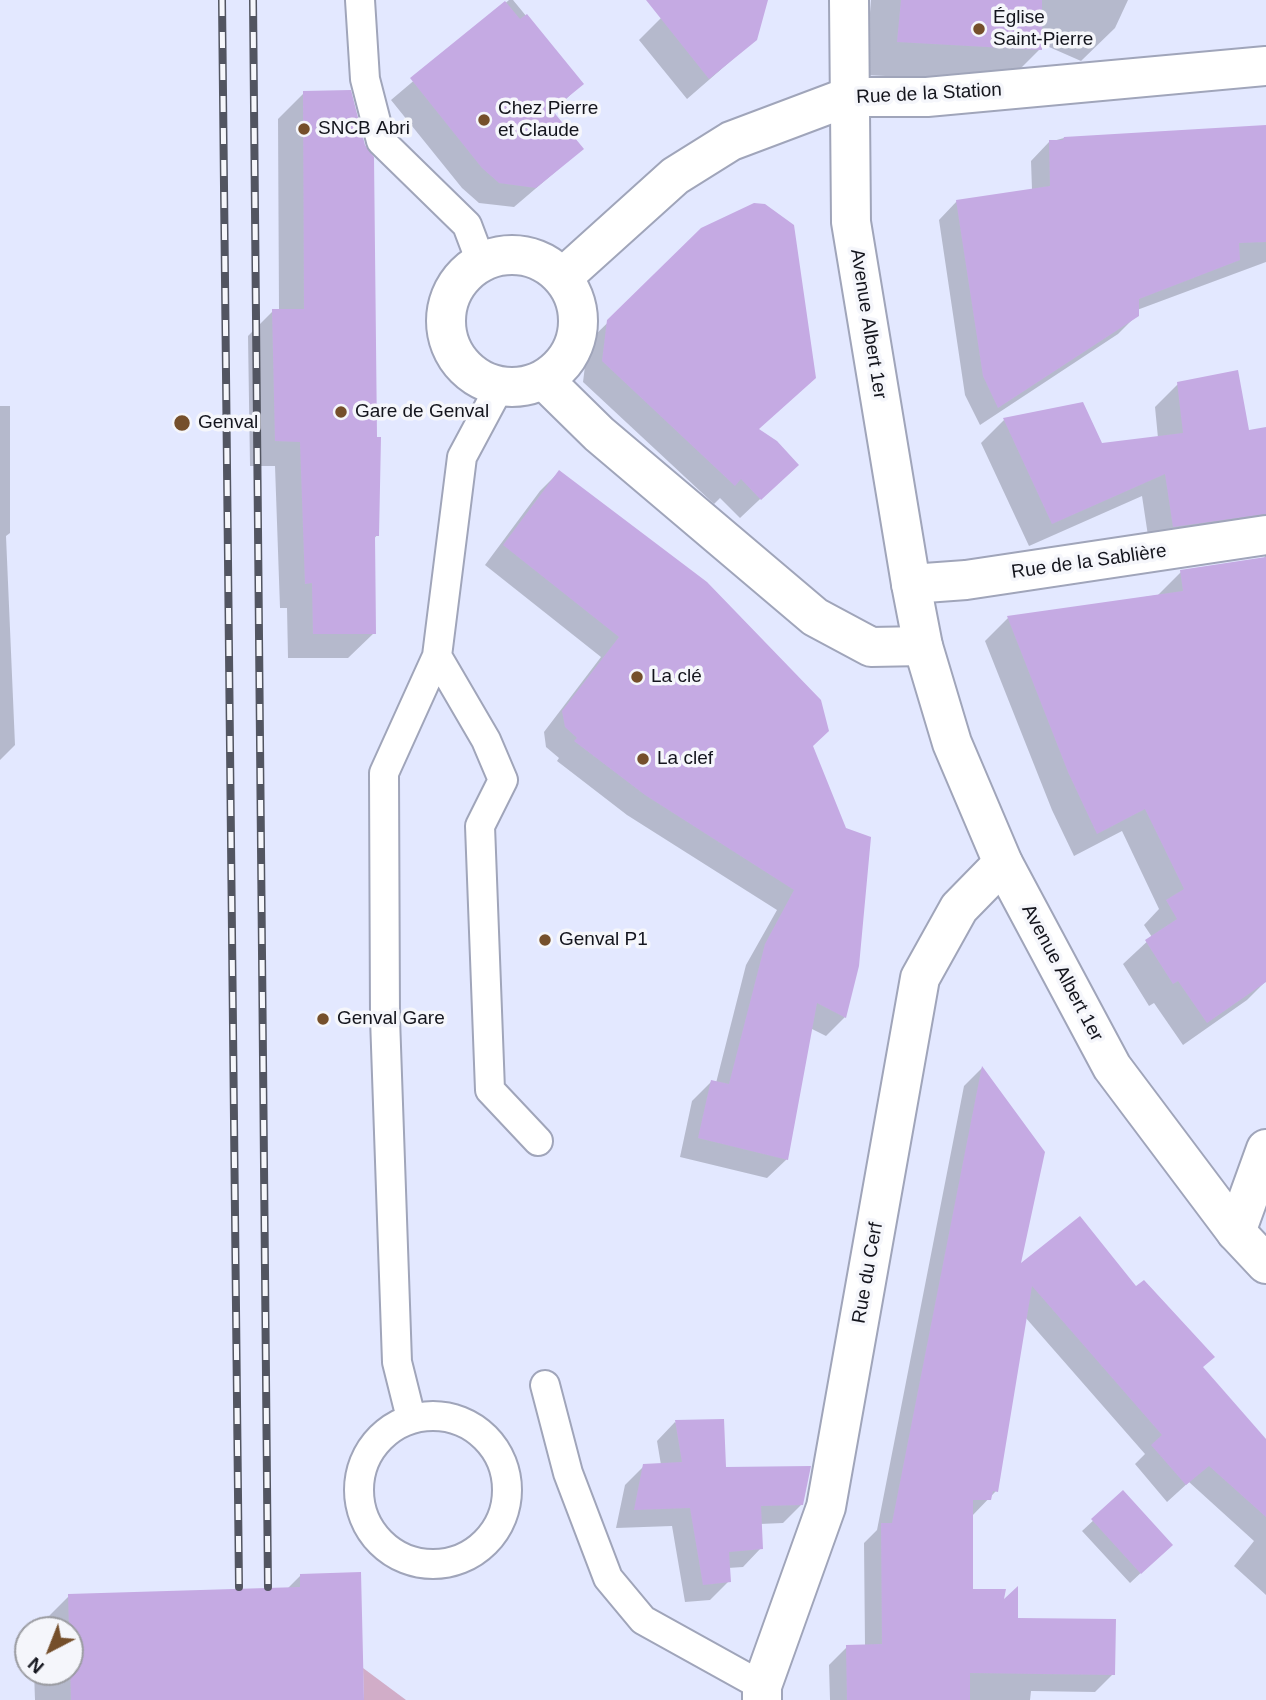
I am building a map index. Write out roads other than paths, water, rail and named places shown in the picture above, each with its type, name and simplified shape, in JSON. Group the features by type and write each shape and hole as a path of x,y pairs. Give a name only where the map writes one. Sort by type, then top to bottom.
{"street":[{"name":"Avenue Albert 1er","path":"849,0 850,222 923,646 952,743 1003,863 1112,1067 1236,1233 1266,1264"},
{"name":"Rue de la Station","path":"563,277 675,176 731,141 848,97 927,97 1266,66"},
{"path":"502,255 524,256 545,264 563,277 575,298 579,318 577,339 563,365 544,380 526,387 500,386 471,373 456,358 447,337 446,315 451,294 463,276 481,262 502,255"},
{"path":"544,380 599,434 815,617 872,647 923,646"},
{"name":"Rue de la Sablière","path":"911,584 966,580 1266,535"},
{"name":"Rue du Cerf","path":"762,1693 826,1507 920,978 959,908 1003,863"},
{"path":"1236,1233 1266,1149"}],"lane":[{"path":"360,0 365,79 381,141 467,225 481,262"},
{"path":"411,1418 397,1362 385,1018 384,773 437,656 462,457 500,386"},
{"path":"437,656 486,740 503,780 480,826 490,1090 538,1141"},
{"path":"545,1385 568,1473 608,1578 643,1620 762,1693"},
{"path":"436,1415 461,1420 483,1434 499,1454 507,1478 507,1504 498,1528 481,1548 459,1560 436,1565 412,1562 391,1552 374,1535 363,1514 359,1490 362,1467 372,1446 389,1429 411,1418 436,1415"}],"railway":[{"path":"222,0 239,1587"},
{"path":"253,0 268,1587"}],"place":[{"name":"Église Saint-Pierre","path":"979,29"},
{"name":"Chez Pierre et Claude","path":"484,120"},
{"name":"SNCB Abri","path":"304,129"},
{"name":"Gare de Genval","path":"341,412"},
{"name":"Genval","path":"182,423"},
{"name":"La clé","path":"637,677"},
{"name":"La clef","path":"643,759"},
{"name":"Genval P1","path":"545,940"},
{"name":"Genval Gare","path":"323,1019"}]}
